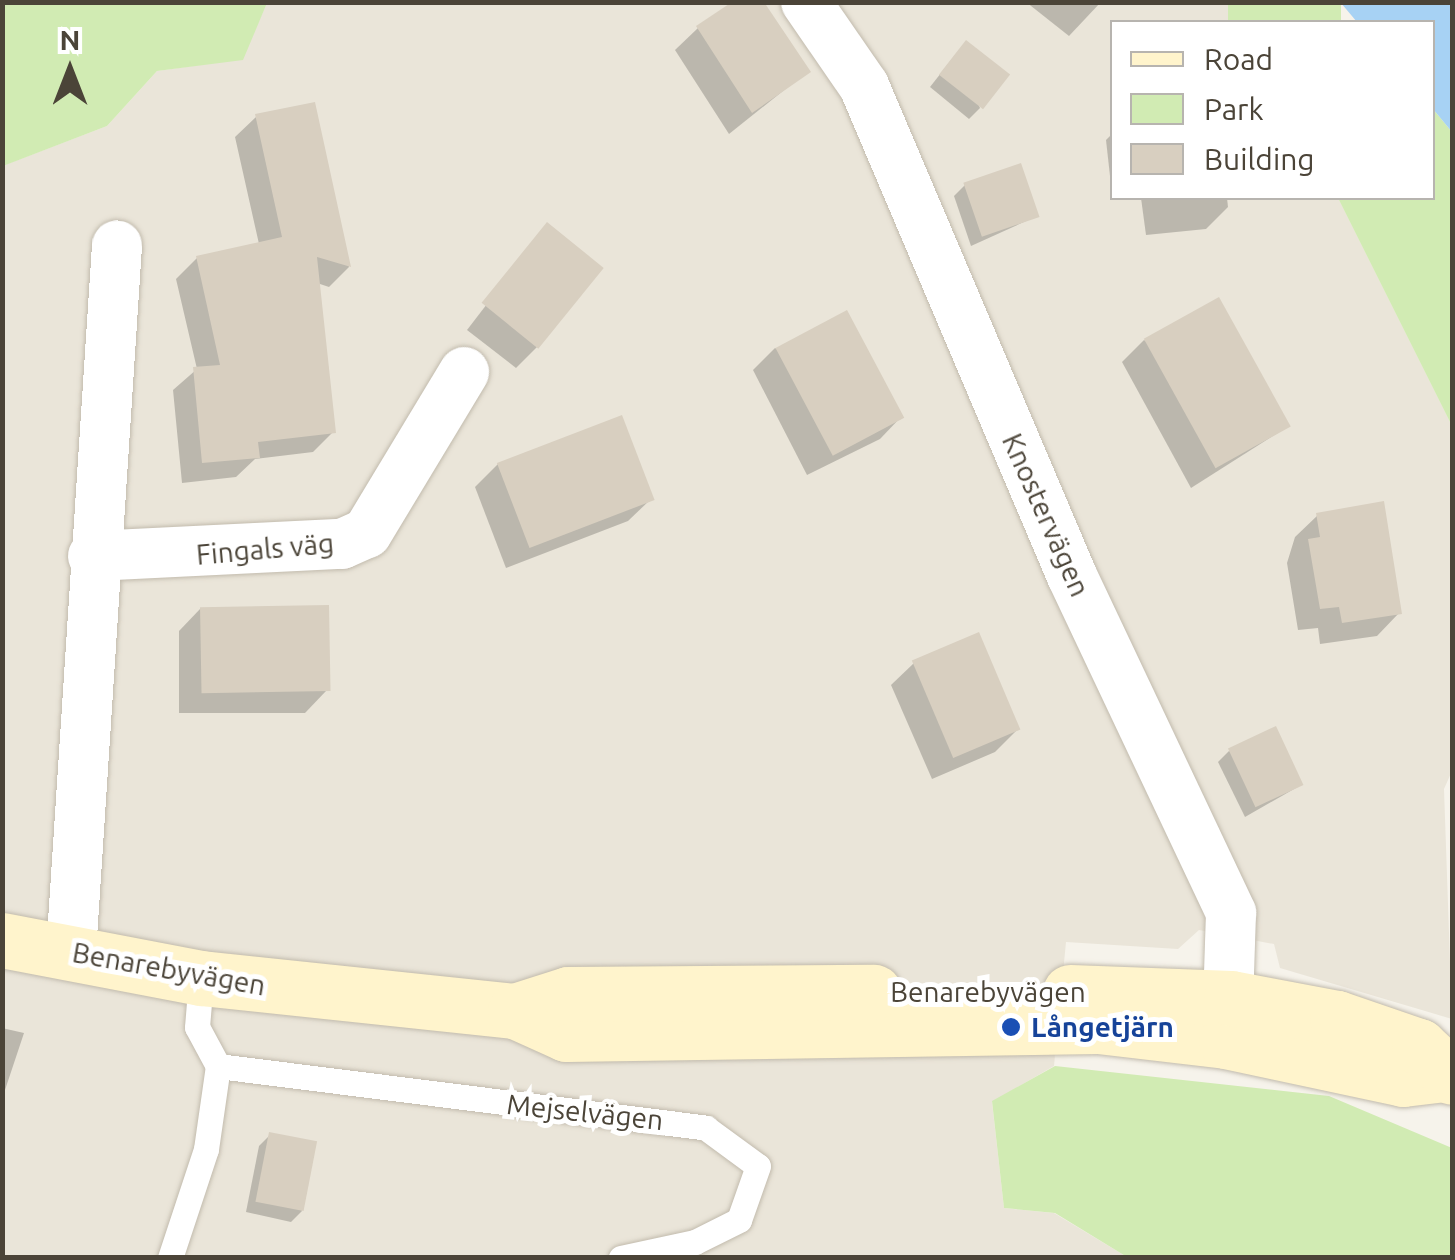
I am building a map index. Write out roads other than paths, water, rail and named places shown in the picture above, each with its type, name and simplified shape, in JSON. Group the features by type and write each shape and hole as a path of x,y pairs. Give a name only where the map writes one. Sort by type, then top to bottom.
{"street":[{"name":"Knostervägen","path":"806,2 864,86 1072,576 1206,853 1230,912 1228,1020"},
{"path":"72,952 93,556 117,245"},
{"name":"Fingals väg","path":"93,556 342,544 367,533 464,372"},
{"name":"Benarebyvägen","path":"2,940 201,978 515,1011 566,1034 1098,1026 1228,1020 1403,1079 1449,1075"}],"lane":[{"path":"170,1258 206,1149 218,1066 197,1027 201,978"},
{"name":"Mejselvägen","path":"218,1066 706,1128 758,1166 739,1220 695,1242 622,1258"}],"water":[{"path":"1341,3 1452,3 1452,132 1435,111 1435,20 1355,20"}],"place":[{"name":"Långetjärn","path":"1011,1027"}]}
